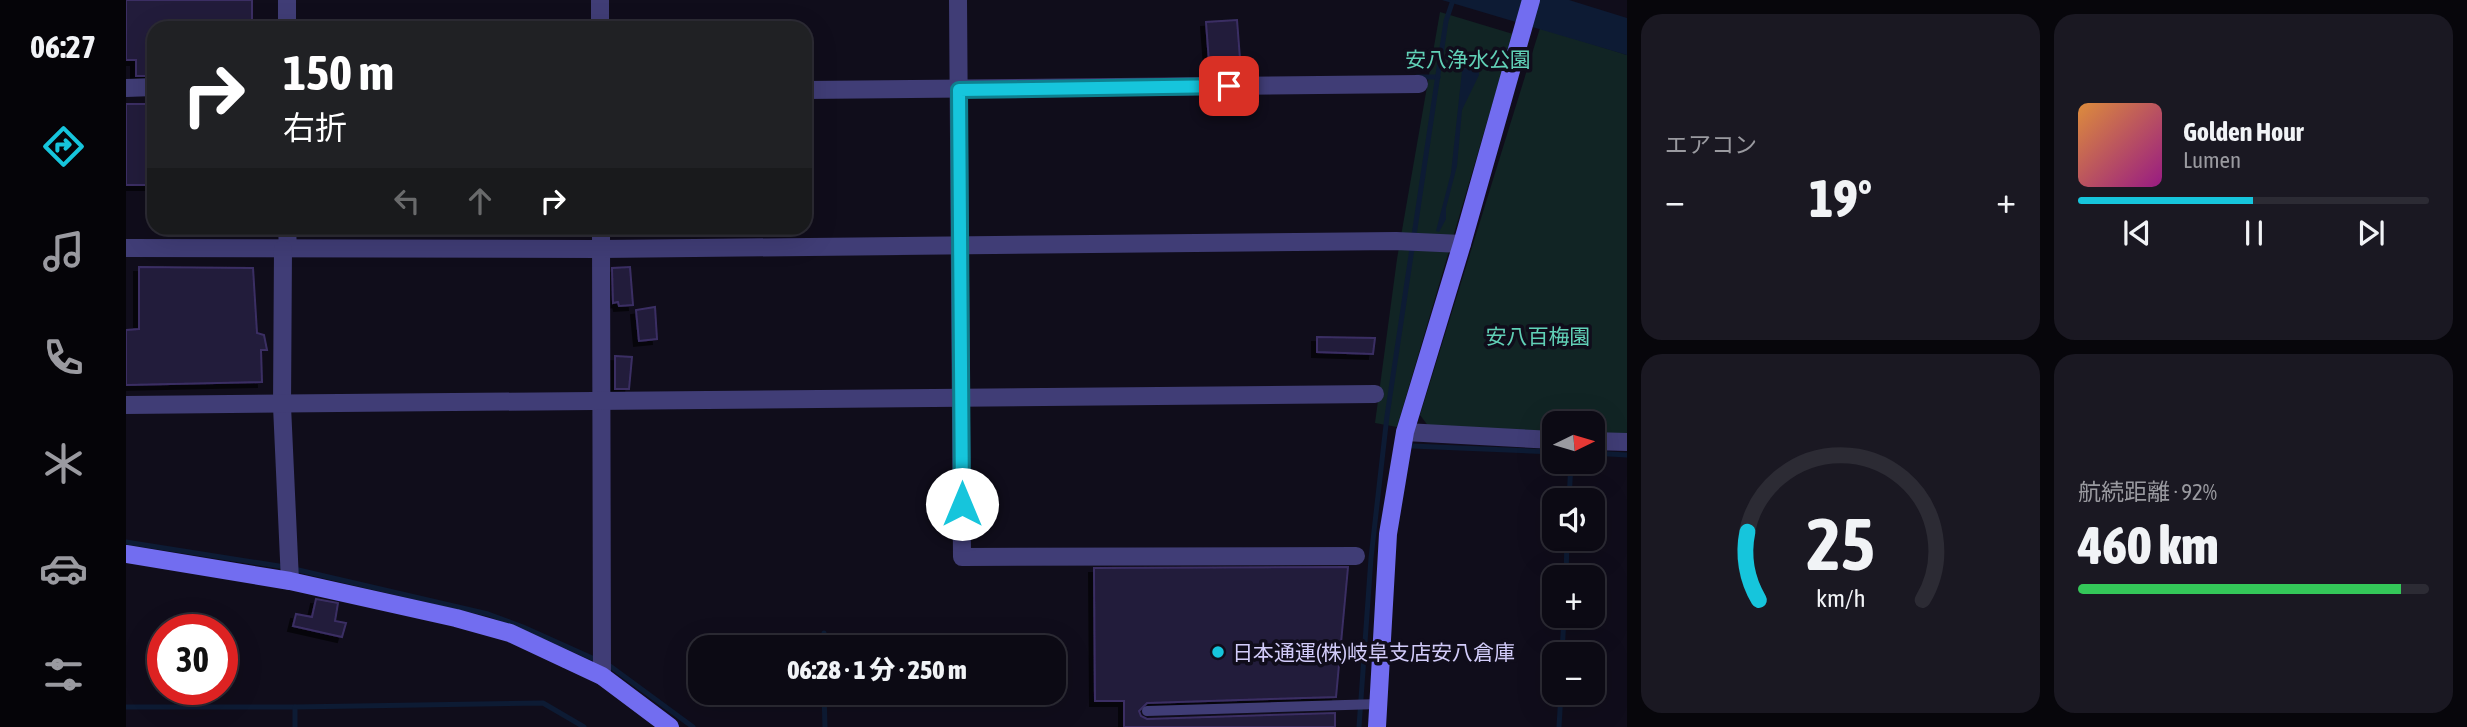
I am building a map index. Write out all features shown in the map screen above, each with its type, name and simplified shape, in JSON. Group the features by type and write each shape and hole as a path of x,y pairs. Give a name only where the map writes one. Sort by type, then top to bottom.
{"street":[{"path":"287,0 287,21"},
{"path":"600,0 600,21"},
{"path":"958,0 962,557 1356,556"},
{"path":"1377,727 1388,534 1405,432 1531,0"},
{"path":"812,90 1419,84"},
{"path":"126,88 147,87"},
{"path":"287,235 282,405 290,581"},
{"path":"601,235 602,676"},
{"path":"126,248 601,249 1401,241 1462,244"},
{"path":"126,405 1375,394"},
{"path":"1405,432 1542,439"},
{"path":"1605,441 1627,442"},
{"path":"126,554 290,581 456,618 510,634 602,676 670,727"}],"lane":[{"path":"1147,711 1379,704"}],"green space":[{"name":"安八浄水公園","path":"1440,12 1513,34 1397,427 1375,423 1397,259"},
{"name":"安八百梅園","path":"1540,28 1627,55 1627,436 1605,435 1605,411 1542,411 1542,432 1429,427 1420,415"}],"water":[{"path":"1442,0 1569,0 1627,18 1627,55"},
{"path":"1470,63 1479,65 1479,75 1462,110 1457,166 1446,208 1446,219 1439,232 1436,231 1451,173 1462,71"}],"building":[{"path":"126,0 252,0 252,21 147,21 147,76 136,76 136,60 126,60"},
{"path":"1237,20 1240,59 1231,61 1232,74 1210,75 1206,22"},
{"path":"126,104 147,104 147,185 126,185"},
{"path":"139,267 253,268 257,333 264,335 267,350 261,350 262,382 126,385 126,330 139,329"},
{"path":"630,267 633,305 619,306 618,302 613,303 612,268"},
{"path":"655,307 657,339 639,341 636,310"},
{"path":"1317,337 1375,338 1373,354 1317,352"},
{"path":"615,356 632,357 629,389 615,389"},
{"name":"日本通運(株)岐阜支店安八倉庫","path":"1348,567 1336,697 1147,703 1139,711 1141,716 1147,719 1335,713 1335,727 1124,727 1124,701 1095,701 1094,568"},
{"path":"316,599 338,603 335,621 346,623 342,637 293,626 296,614 312,617"}],"waterway":[{"path":"1359,727 1371,558 1387,416 1446,21 1453,0"},
{"path":"1417,77 1438,77"},
{"path":"1412,446 1542,451"},
{"path":"1605,454 1627,455"},
{"path":"1570,474 1570,488"},
{"path":"126,542 285,567"},
{"path":"1566,565 1567,551"},
{"path":"294,569 488,614 523,627 610,666 693,727"},
{"path":"1563,628 1563,642"},
{"path":"295,727 295,707 543,703 584,727"},
{"path":"824,705 825,727"},
{"path":"1559,727 1560,705"},
{"path":"126,707 295,707"}],"place":[{"name":"日本通運(株)岐阜支店安八倉庫","path":"1218,652"}],"route":[{"path":"962,504 959,90 1229,86"}]}
